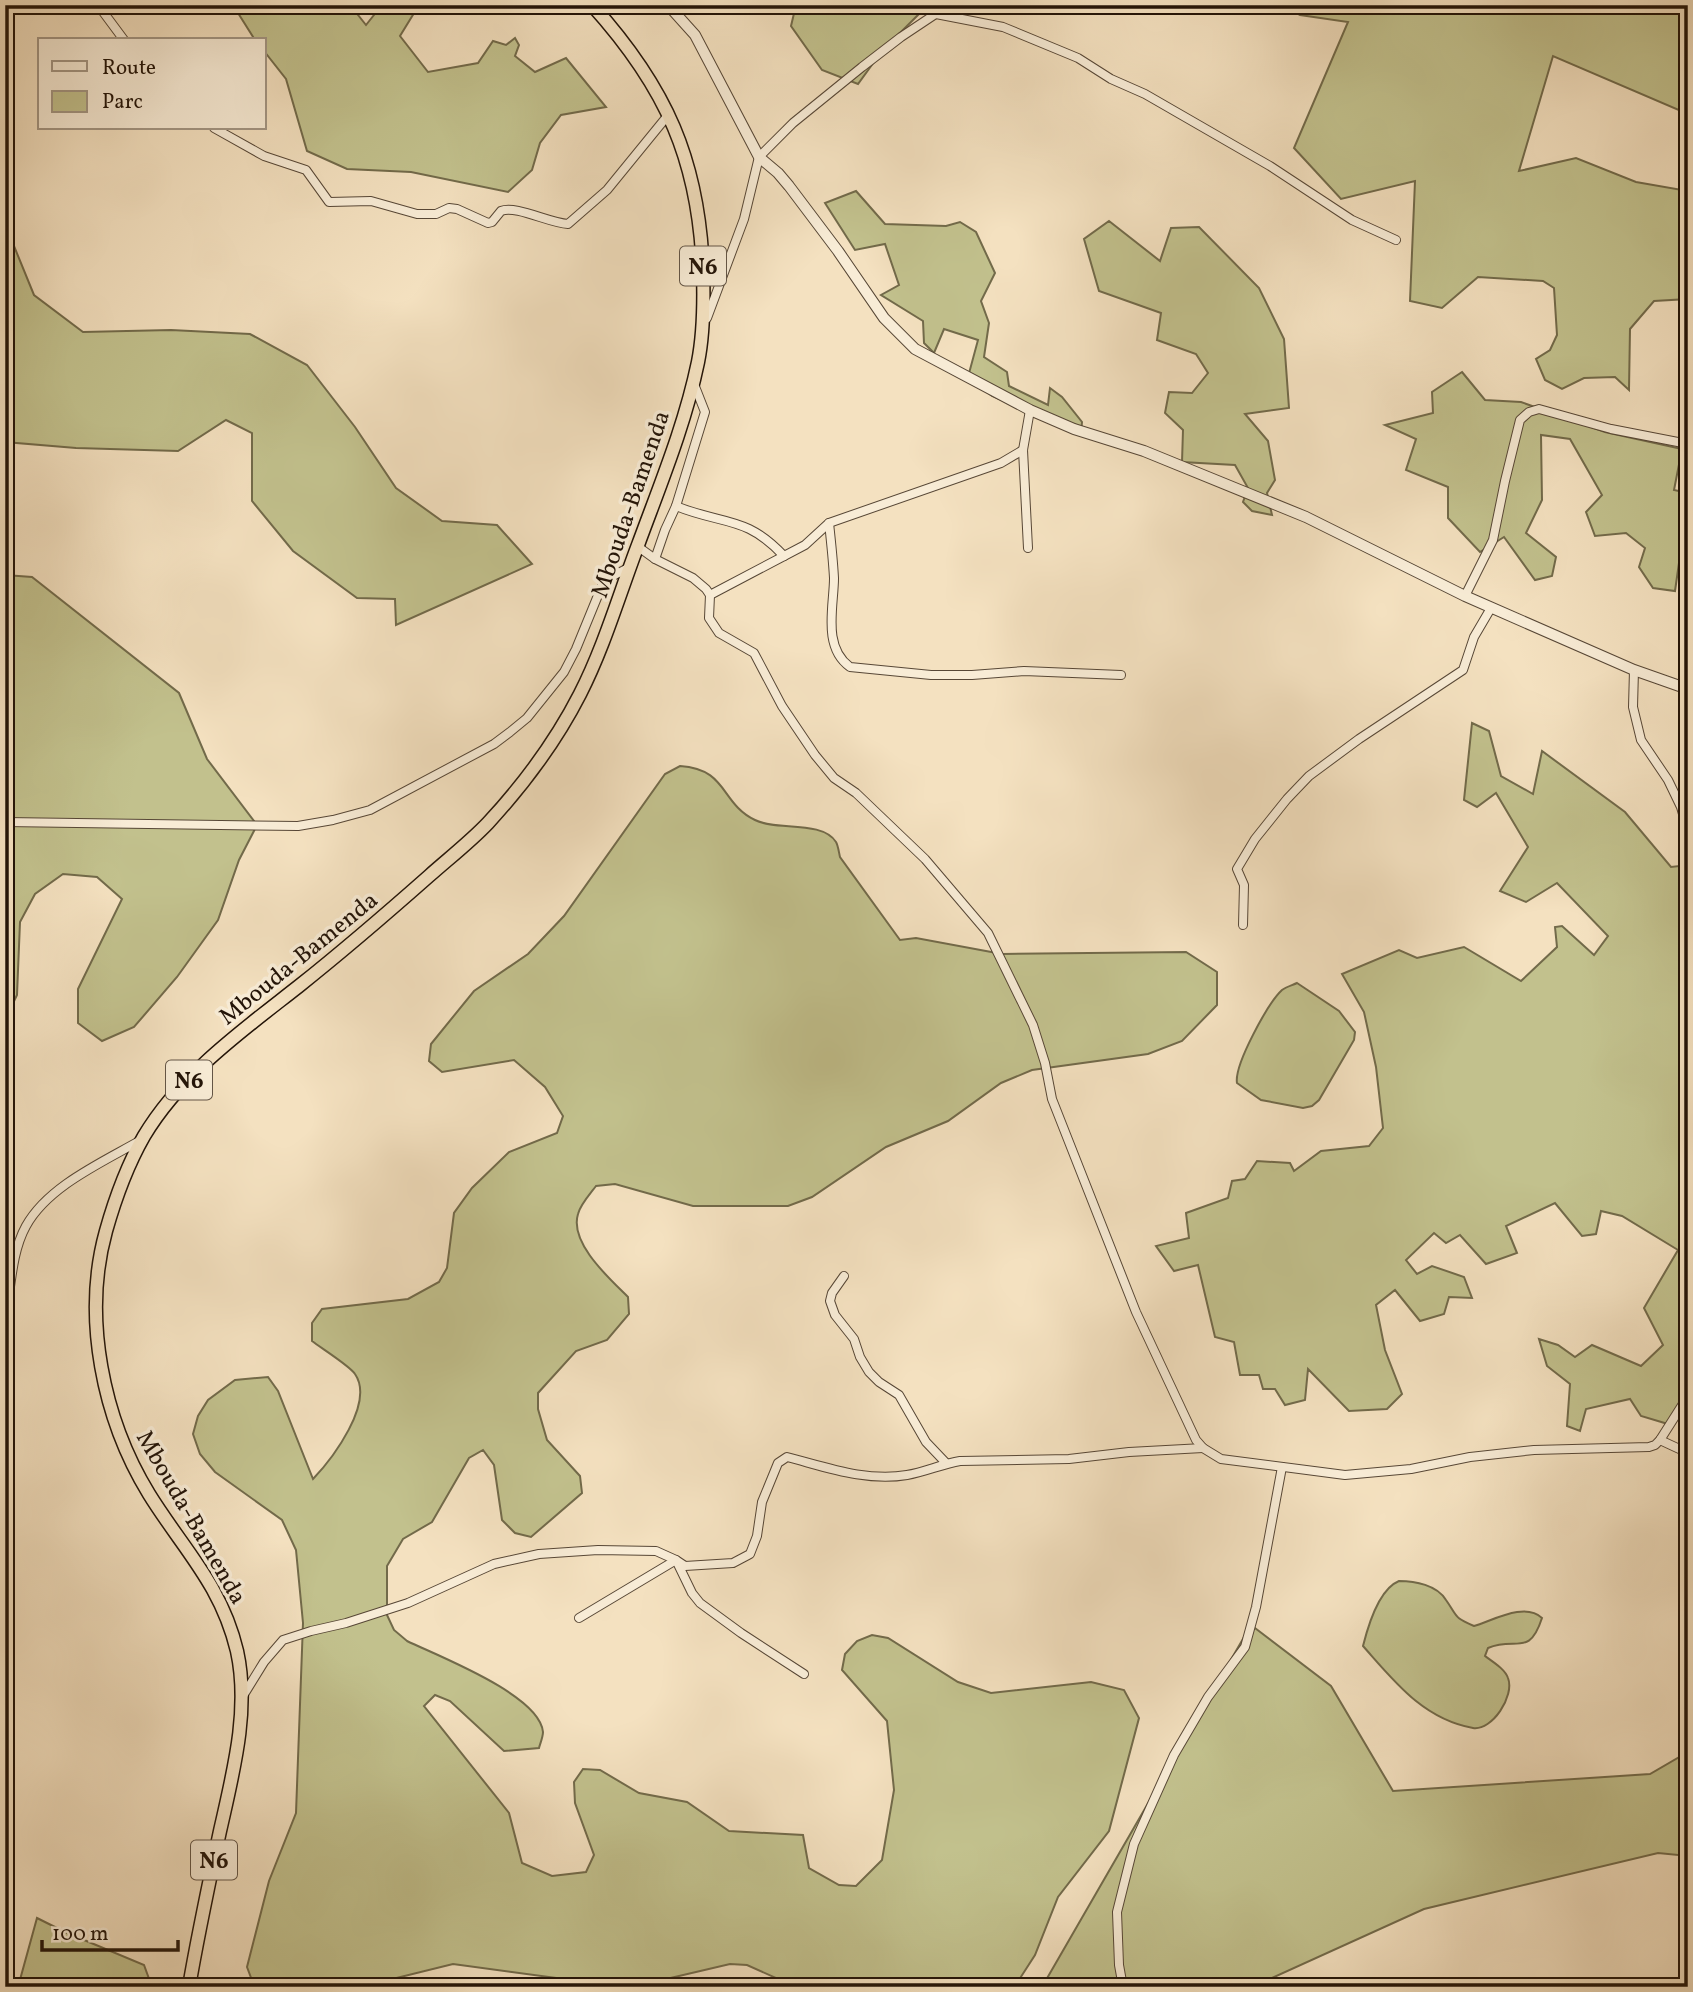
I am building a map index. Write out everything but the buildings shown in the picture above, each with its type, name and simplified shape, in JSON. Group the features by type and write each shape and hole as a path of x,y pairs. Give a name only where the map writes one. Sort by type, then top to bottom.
{"highway":[{"name":"Mbouda-Bamenda","path":"188,1987 233,1772 242,1698 240,1672 227,1618 205,1572 150,1496 131,1462 116,1422 103,1374 97,1319 98,1272 105,1236 118,1196 142,1139 173,1097 229,1042 336,957 486,825 554,739 582,690 674,448 693,382 703,328 702,245 693,180 682,145 652,82 630,50 592,5"}],"street":[{"path":"98,5 122,38"},
{"path":"668,5 695,35 760,157 789,186 838,251 870,300 900,337 929,358 1030,410 1074,429 1153,455 1306,517 1491,608 1634,670 1688,689"},
{"path":"703,328 744,219 760,157 793,123 862,67 949,5"},
{"path":"936,14 1003,27 1078,58 1111,79 1145,94 1270,166 1352,220 1396,240"},
{"path":"218,130 264,156 306,170 329,202 371,201 417,214 436,214 449,208 457,209 488,223 492,222 500,211 510,209 568,224 607,190 669,114"},
{"path":"655,559 676,506 705,412 693,382"},
{"path":"1465,596 1493,540 1520,420 1529,411 1539,409 1611,429 1688,444"},
{"path":"1028,548 1023,450 1030,410"},
{"path":"710,595 805,545 829,523 1001,463 1023,450"},
{"path":"676,506 695,514 729,520 748,527 772,543 785,556"},
{"path":"829,523 834,582 830,613 833,636 844,663 850,667 931,675 1024,671 1121,675"},
{"path":"637,546 655,559 693,578 710,595 709,618 719,633 754,653 782,706 815,755 834,778 856,793 925,859 988,933 1033,1025 1045,1063 1052,1099 1136,1312 1196,1440 1203,1448 1221,1459 1345,1475 1366,1475 1522,1451 1649,1447 1660,1440 1688,1396"},
{"path":"5,822 298,826 370,810 494,744 527,718 564,672 607,579 630,567"},
{"path":"1243,925 1244,885 1237,869 1287,799 1309,776 1359,739 1463,670 1474,637 1491,608"},
{"path":"1634,670 1633,707 1642,740 1668,780 1681,807 1688,831"},
{"path":"5,1320 17,1251 26,1226 40,1207 69,1182 142,1139"},
{"path":"844,1276 832,1293 830,1301 835,1315 854,1339 860,1357 870,1372 879,1382 899,1395 926,1443 946,1463"},
{"path":"1660,1440 1688,1453"},
{"path":"242,1698 264,1662 283,1640 408,1603 494,1564 539,1554 598,1550 656,1550 685,1566 733,1563 750,1554 757,1536 762,1502 782,1458 863,1475 905,1476 946,1463 1069,1459 1203,1448"},
{"path":"1123,1987 1119,1965 1117,1912 1134,1844 1174,1755 1208,1697 1241,1654 1248,1639 1282,1467"},
{"path":"579,1618 676,1560"},
{"path":"676,1560 692,1594 701,1603 804,1674"}],"green space":[{"path":"233,5 350,5 366,25 382,5 419,5 400,36 428,72 478,63 493,41 506,45 515,38 519,45 515,56 535,72 566,58 606,107 561,115 540,143 532,170 508,192 411,172 347,169 307,151 286,79 266,54 266,38 254,38"},
{"path":"796,5 928,5 882,51 858,84 822,70 791,26"},
{"path":"1283,5 1688,5 1688,114 1553,56 1519,171 1576,158 1636,182 1688,191 1688,299 1654,301 1630,329 1629,390 1615,377 1584,378 1562,389 1545,380 1536,359 1550,350 1557,335 1554,288 1543,281 1478,277 1442,308 1410,301 1415,181 1341,199 1294,148 1348,22 1300,15"},
{"path":"856,191 885,224 946,226 960,222 976,232 995,273 981,301 989,323 984,357 1007,372 1009,386 1048,405 1050,388 1062,397 1082,422 1081,434 992,396 968,377 978,340 944,329 934,353 924,343 923,321 881,295 899,285 885,244 855,250 825,203"},
{"path":"1109,221 1160,261 1171,228 1199,227 1259,288 1284,339 1289,408 1245,414 1268,441 1275,480 1267,493 1272,515 1252,511 1243,502 1248,488 1235,465 1182,462 1183,430 1165,413 1169,392 1192,393 1208,373 1196,354 1157,340 1161,313 1099,291 1084,239"},
{"path":"5,224 34,295 83,332 171,330 250,334 307,365 355,427 396,488 442,521 497,525 532,564 396,625 395,599 357,598 293,551 252,501 252,433 226,420 178,451 76,448 5,442"},
{"path":"1462,372 1485,400 1521,402 1605,432 1682,449 1674,490 1688,493 1688,536 1683,535 1675,591 1653,588 1639,567 1645,548 1626,533 1595,536 1586,512 1602,495 1570,439 1541,435 1542,500 1526,533 1556,557 1552,576 1535,580 1504,537 1480,552 1448,518 1448,487 1406,470 1416,439 1385,425 1433,413 1432,392"},
{"path":"5,575 32,577 179,693 207,759 257,825 239,860 218,920 177,977 134,1027 102,1041 78,1023 78,989 122,899 97,877 63,874 35,894 20,922 17,995 5,1020"},
{"path":"1472,723 1489,731 1501,776 1533,794 1542,751 1625,812 1671,867 1688,865 1688,1395 1668,1424 1641,1416 1630,1399 1586,1409 1580,1431 1567,1426 1570,1384 1547,1366 1539,1339 1558,1345 1575,1357 1592,1345 1641,1366 1663,1345 1644,1308 1678,1250 1622,1216 1601,1211 1596,1234 1582,1236 1555,1203 1506,1226 1517,1253 1486,1264 1460,1235 1446,1243 1434,1233 1406,1260 1417,1274 1432,1266 1464,1277 1472,1298 1449,1297 1444,1314 1420,1321 1395,1290 1376,1305 1385,1350 1402,1394 1387,1409 1349,1411 1308,1369 1305,1400 1285,1405 1275,1389 1263,1389 1259,1375 1240,1375 1234,1342 1215,1337 1198,1265 1174,1271 1156,1246 1189,1238 1186,1213 1228,1198 1232,1181 1245,1179 1257,1161 1290,1163 1294,1171 1321,1151 1369,1146 1383,1128 1376,1067 1364,1012 1342,974 1399,950 1417,958 1464,947 1521,981 1557,947 1555,927 1562,926 1594,955 1608,936 1557,883 1526,902 1500,891 1528,847 1496,793 1477,807 1464,800"},
{"path":"680,766 707,773 716,780 735,805 755,820 810,828 829,835 837,843 840,857 900,940 916,938 1002,954 1186,952 1217,972 1217,1005 1182,1041 1148,1054 1032,1070 1001,1083 948,1121 886,1147 812,1197 788,1206 693,1206 615,1184 596,1186 578,1214 579,1237 593,1260 628,1297 629,1314 607,1340 576,1351 538,1393 538,1409 547,1440 580,1476 582,1493 531,1537 515,1533 502,1520 494,1465 483,1450 469,1458 432,1522 403,1539 387,1566 387,1615 394,1630 407,1641 486,1678 525,1704 538,1718 543,1732 539,1748 504,1751 450,1701 435,1695 424,1706 509,1813 522,1863 552,1876 586,1872 594,1855 575,1803 574,1782 583,1769 600,1770 639,1793 687,1802 729,1831 803,1835 809,1868 839,1885 856,1886 882,1860 894,1790 887,1721 842,1670 845,1654 857,1641 872,1635 888,1638 958,1682 991,1693 1091,1682 1124,1690 1139,1718 1109,1831 1058,1897 1035,1955 1017,1983 1002,1987 946,1984 937,1987 796,1987 747,1965 730,1964 662,1980 601,1984 453,1964 360,1987 269,1987 253,1983 247,1967 269,1881 296,1813 303,1623 296,1550 282,1520 215,1472 200,1454 193,1434 198,1416 208,1400 235,1380 268,1377 278,1391 313,1479 340,1445 356,1415 360,1386 352,1371 312,1341 312,1323 322,1309 408,1299 439,1282 447,1268 454,1213 472,1188 509,1152 557,1133 563,1116 545,1087 514,1060 442,1072 429,1061 431,1044 474,991 528,954 564,916 665,774"},
{"path":"1297,983 1339,1011 1355,1032 1354,1040 1319,1100 1312,1106 1303,1108 1261,1100 1237,1083 1237,1074 1246,1049 1261,1020 1282,990"},
{"path":"1399,1581 1431,1587 1442,1595 1462,1621 1474,1626 1518,1612 1535,1614 1542,1618 1532,1638 1527,1642 1488,1648 1485,1656 1504,1672 1509,1685 1505,1703 1487,1724 1473,1728 1455,1723 1424,1707 1398,1685 1363,1646 1380,1600 1392,1585"},
{"path":"1251,1625 1331,1686 1393,1791 1650,1774 1688,1752 1688,1856 1658,1853 1424,1909 1252,1987 1042,1987"},
{"path":"37,1918 144,1965 152,1987 18,1987"}]}
